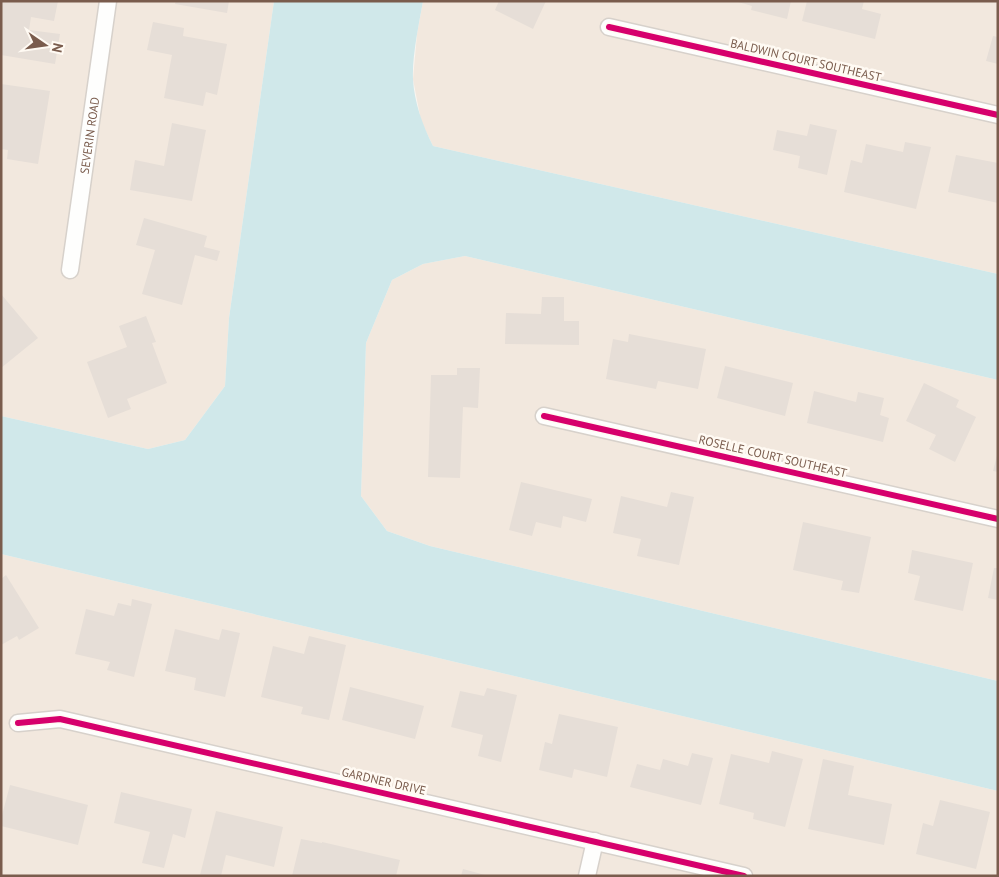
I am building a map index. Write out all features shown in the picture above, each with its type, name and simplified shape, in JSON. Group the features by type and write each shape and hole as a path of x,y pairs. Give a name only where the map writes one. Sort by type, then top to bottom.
{"street":[{"name":"SEVERIN ROAD","path":"70,270 108,1"},
{"name":"BALDWIN COURT SOUTHEAST","path":"609,27 998,115"},
{"name":"ROSELLE COURT SOUTHEAST","path":"544,416 998,519"},
{"name":"GARDNER DRIVE","path":"18,723 60,719 744,876"},
{"path":"587,876 595,841"}],"shaded area":[{"path":"1,1 274,1 229,318 225,386 185,440 148,449 1,416"},
{"path":"423,1 998,1 998,274 433,146 421,121 413,79 417,34"},
{"path":"465,256 998,380 998,681 430,546 387,531 361,496 366,343 392,280 423,264"},
{"path":"1,554 998,791 998,876 1,876"}],"water":[{"path":"274,1 423,1 415,50 413,79 420,114 433,146 998,274 998,380 465,256 423,264 392,280 366,343 361,496 387,531 430,546 998,681 998,791 1,554 1,416 148,449 185,440 225,386 229,318"}],"building":[{"path":"1,1 58,1 54,21 31,17 29,30 60,34 55,64 1,55"},
{"path":"176,1 229,1 227,13 175,4"},
{"path":"499,1 546,1 533,29 495,10"},
{"path":"735,1 791,1 787,19 751,10 752,6"},
{"path":"807,1 864,1 862,9 881,14 875,39 802,21"},
{"path":"153,22 184,28 183,36 227,44 217,95 206,92 203,106 164,98 172,55 147,50"},
{"path":"993,36 998,37 998,64 986,61"},
{"path":"1,84 50,91 38,164 7,159 8,150 1,149"},
{"path":"172,123 206,130 192,201 130,190 135,160 164,166"},
{"path":"810,124 837,130 827,175 798,168 800,156 773,150 777,130 807,136"},
{"path":"905,142 931,147 916,209 844,192 851,160 862,163 866,144 903,152"},
{"path":"956,155 998,163 998,203 948,192"},
{"path":"144,218 207,236 204,247 220,251 217,261 195,255 182,305 142,294 155,250 136,245"},
{"path":"1,294 38,338 1,368"},
{"path":"542,297 564,297 564,321 579,321 579,345 505,344 506,313 541,314"},
{"path":"146,316 156,342 152,343 167,383 127,399 131,409 108,418 87,362 127,347 119,326"},
{"path":"629,334 706,349 698,389 658,381 656,389 606,379 613,339 628,342"},
{"path":"725,366 793,383 785,416 717,398"},
{"path":"457,368 480,368 478,408 463,407 460,478 428,477 431,375 457,375"},
{"path":"924,383 959,400 956,407 976,417 955,462 929,449 936,435 906,421"},
{"path":"814,391 856,402 858,392 884,398 880,415 889,418 883,442 807,423"},
{"path":"998,455 998,472 993,471"},
{"path":"521,482 592,499 586,522 563,516 561,528 536,522 532,536 509,530"},
{"path":"671,492 694,497 679,565 637,556 641,539 613,533 621,496 667,507"},
{"path":"803,522 871,537 859,593 841,590 843,581 793,570"},
{"path":"912,550 973,563 963,611 914,600 920,576 908,573"},
{"path":"994,568 998,568 998,600 988,598"},
{"path":"6,575 39,628 19,640 17,636 1,645 1,579"},
{"path":"132,599 152,604 134,677 107,670 110,662 75,654 86,609 114,616 118,603 131,606"},
{"path":"175,629 219,640 222,629 240,633 225,697 194,690 196,678 165,671"},
{"path":"309,636 346,645 329,720 301,714 303,707 261,697 273,646 304,654"},
{"path":"350,687 424,706 415,739 342,720"},
{"path":"487,688 517,695 501,762 478,756 483,735 451,727 460,691 484,696"},
{"path":"559,714 618,727 607,777 574,769 572,778 539,770 545,742 552,744"},
{"path":"772,751 803,759 785,827 753,819 754,813 719,804 731,754 769,763"},
{"path":"692,753 713,758 701,805 630,787 637,764 660,770 663,759 688,766"},
{"path":"823,759 854,766 848,795 892,804 884,845 808,829"},
{"path":"10,785 88,805 78,845 1,826 1,819"},
{"path":"121,792 192,809 185,838 173,834 164,868 142,863 150,832 114,823"},
{"path":"940,800 990,812 976,869 916,854 923,823 933,826"},
{"path":"216,811 283,827 274,867 226,855 221,876 200,875"},
{"path":"301,839 400,860 396,876 292,876"},
{"path":"463,869 485,875 485,876 461,876"}],"cycle path":[{"path":"609,27 998,115"},
{"path":"544,416 998,519"},
{"path":"18,723 60,719 744,876"}]}
